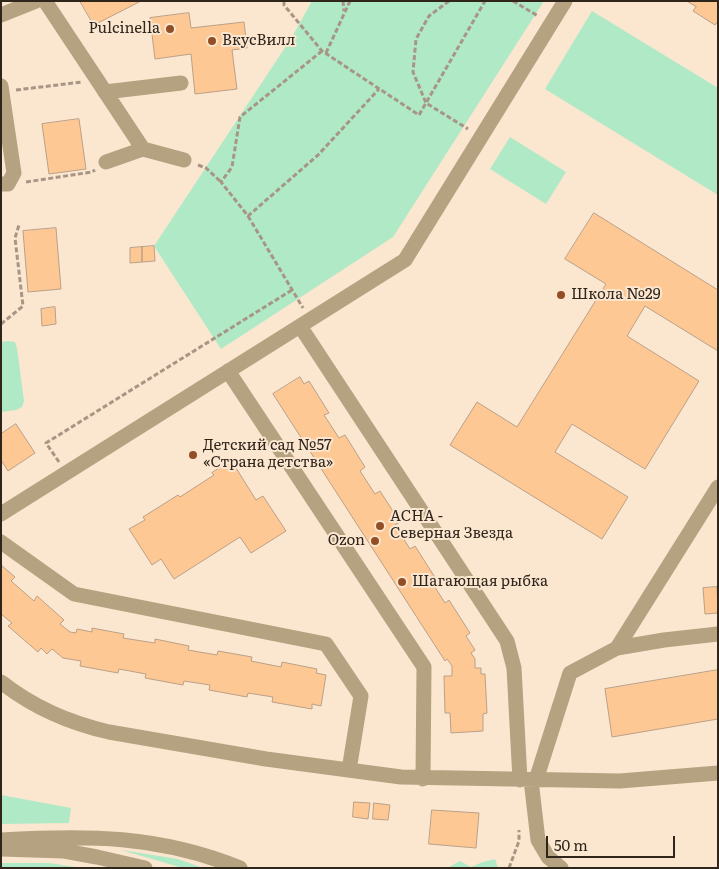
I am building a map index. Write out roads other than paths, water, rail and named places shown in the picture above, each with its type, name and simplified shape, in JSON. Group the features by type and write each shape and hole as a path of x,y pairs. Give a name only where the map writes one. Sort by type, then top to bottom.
{"street":[{"path":"1,15 21,5 36,1"},
{"path":"45,1 143,149"},
{"path":"1,514 405,260 565,1"},
{"path":"101,86 181,83"},
{"path":"1,184 8,184 14,173 2,89"},
{"path":"106,162 143,149 184,160"},
{"path":"305,323 507,641 514,668 538,840 548,857 561,868"},
{"path":"228,371 424,667 423,779"},
{"path":"617,648 718,487"},
{"path":"1,542 74,594 326,644 361,696 350,770"},
{"path":"529,780 570,673 617,648 718,634"},
{"path":"1,682 38,707 60,718 84,726 266,759 350,770 423,779 620,781 718,773"},
{"path":"1,840 103,838 142,841 178,847 214,857 240,868"},
{"path":"1,849 64,852 97,857 144,868"}],"place":[{"name":"Pulcinella","path":"170,29"},
{"name":"ВкусВилл","path":"212,41"},
{"name":"Школа №29","path":"561,295"},
{"name":"Детский сад №57 «Страна детства»","path":"193,455"},
{"name":"АСНА - Северная Звезда","path":"380,526"},
{"name":"Ozon","path":"375,541"},
{"name":"Шагающая рыбка","path":"402,582"}]}
